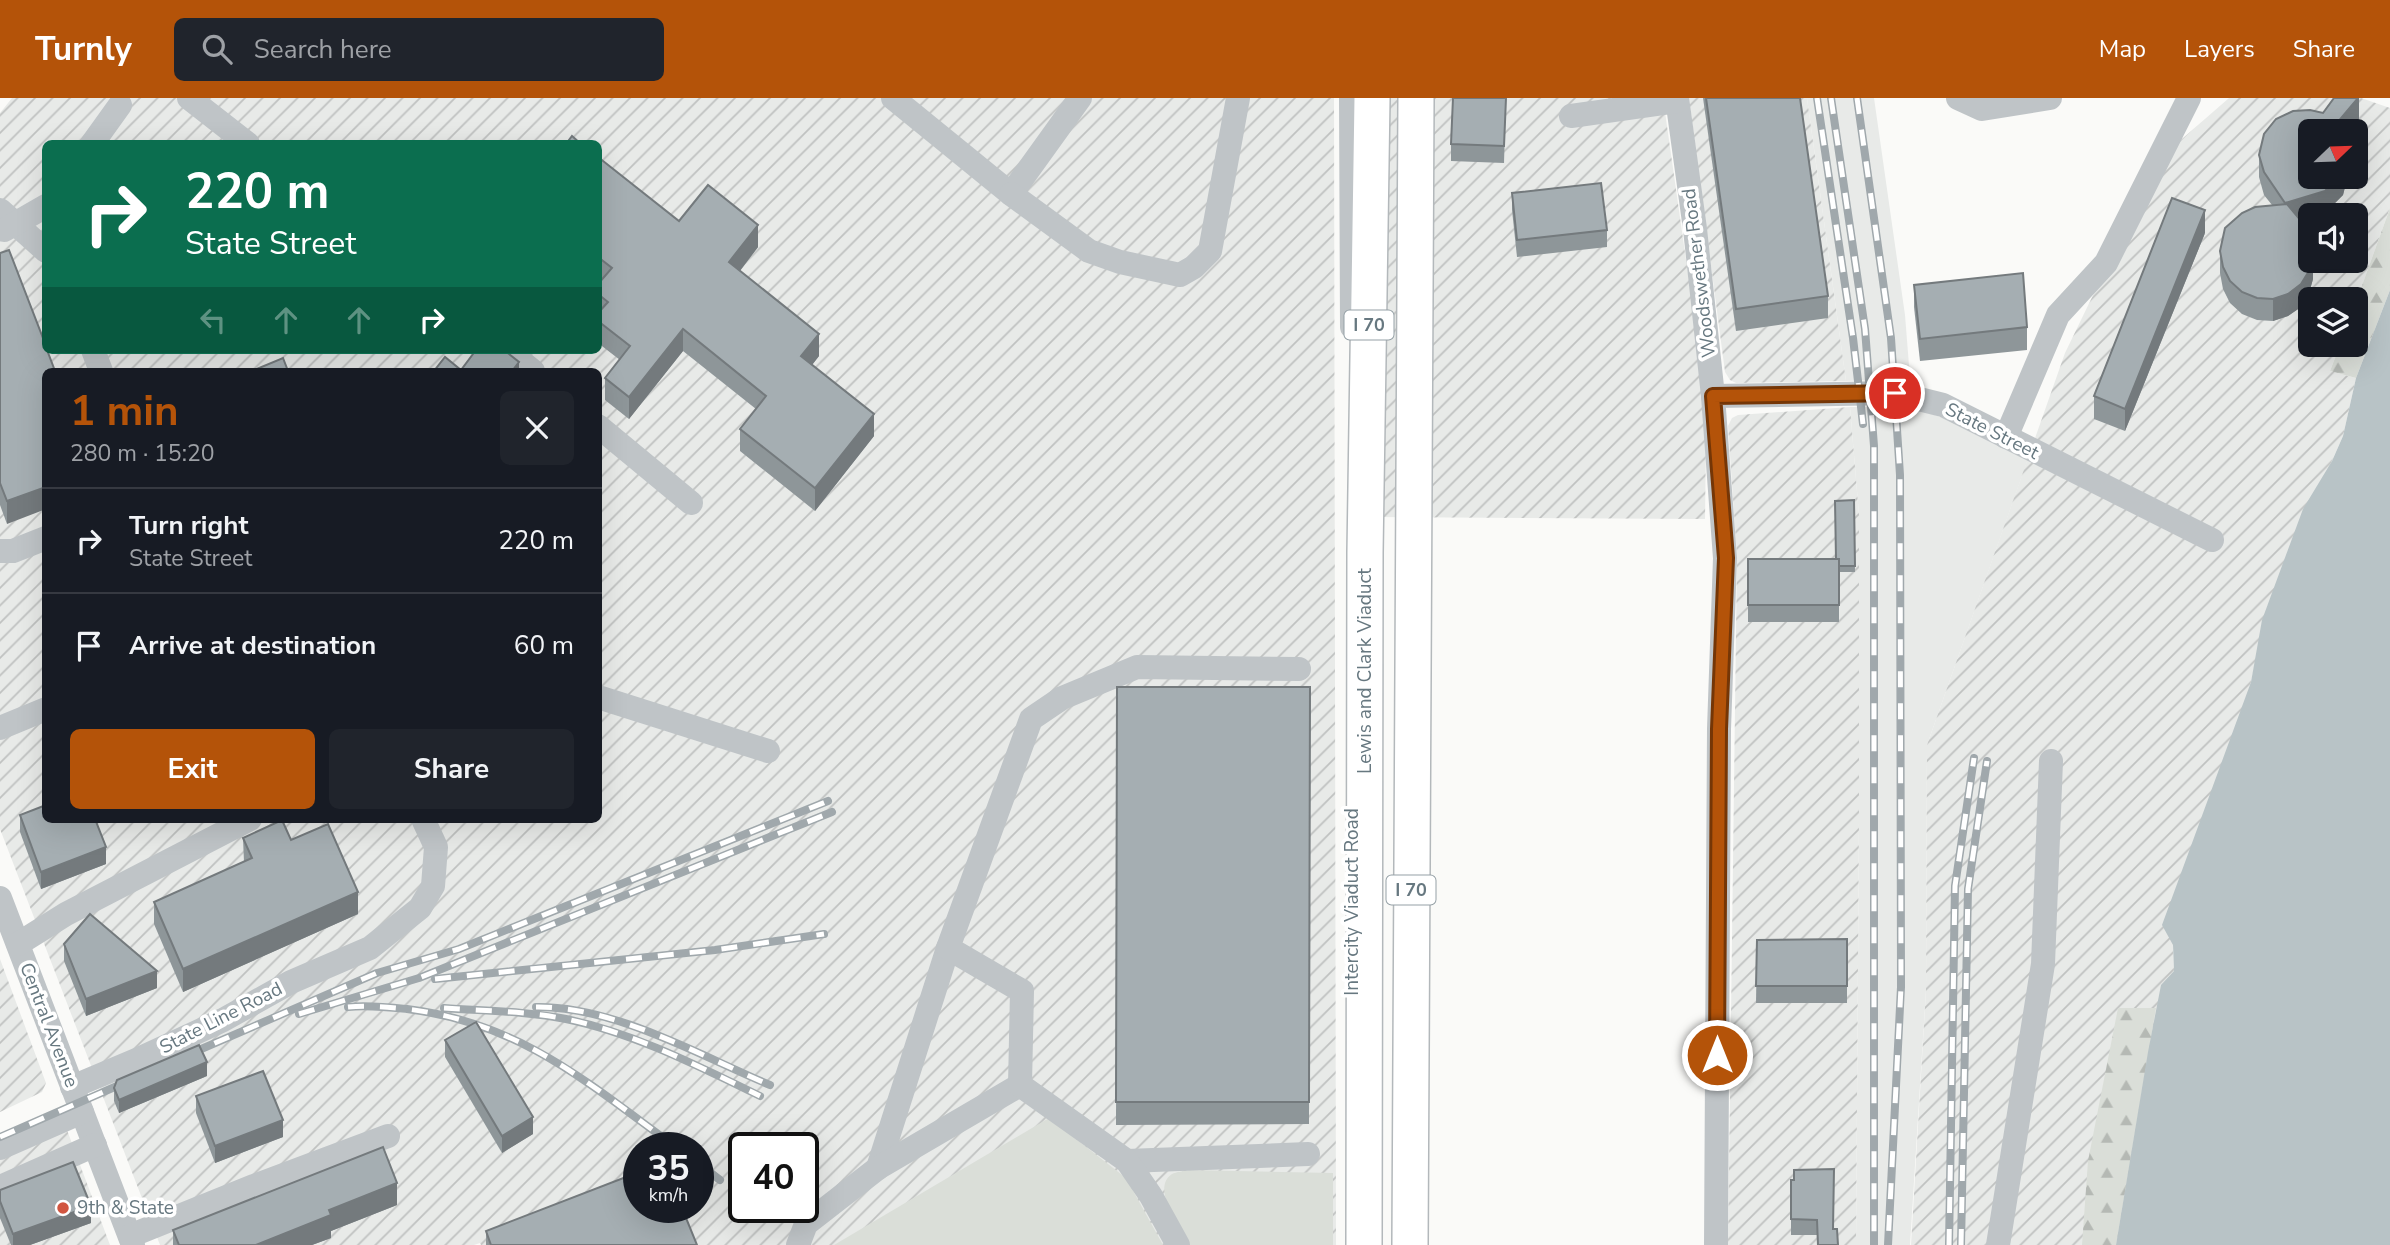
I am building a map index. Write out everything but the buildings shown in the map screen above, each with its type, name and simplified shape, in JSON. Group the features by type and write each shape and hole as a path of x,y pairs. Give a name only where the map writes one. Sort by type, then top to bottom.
{"highway":[{"name":"Lewis and Clark Viaduct","path":"1364,1245 1365,553 1372,98"},
{"name":"I 70","path":"1410,1245 1416,98"}],"street":[{"path":"189,98 243,140"},
{"path":"893,98 1011,194 1089,251 1121,262 1180,275 1194,267 1210,251 1238,98"},
{"path":"1011,194 1080,98"},
{"name":"Intercity Viaduct Road","path":"1351,98 1353,1245"},
{"path":"1958,98 1982,109 2050,98"},
{"path":"2006,437 2058,315 2106,263 2189,98"},
{"path":"1571,116 1677,99"},
{"name":"Woodswether Road","path":"1677,99 1695,229 1713,396 1726,558 1719,729 1716,1245"},
{"path":"95,140 120,106"},
{"path":"5,222 42,208"},
{"path":"5,222 42,248"},
{"path":"512,354 529,368"},
{"name":"State Street","path":"1713,396 1895,393 1943,405 2212,540"},
{"path":"602,429 691,503"},
{"path":"0,551 13,551 42,540"},
{"path":"878,1168 948,948 1031,719 1062,698 1137,667 1299,669"},
{"path":"602,698 768,751"},
{"path":"0,728 42,711"},
{"path":"1998,1245 2043,964 2051,761"},
{"path":"18,944 66,914 242,823"},
{"name":"State Line Road","path":"72,1087 223,1020 291,982 370,948 420,908 433,886 436,847 426,823"},
{"name":"Central Avenue","path":"0,898 131,1240"},
{"path":"948,948 1023,991 1020,1085"},
{"path":"1020,1085 1127,1161 1151,1196 1178,1245"},
{"path":"798,1245 806,1224 878,1168 1020,1085"},
{"path":"0,1147 82,1112"},
{"path":"131,1240 266,1181 388,1136"},
{"path":"0,1187 95,1145"},
{"path":"1127,1161 1307,1154"}],"shaded area":[{"path":"12,98 1334,98 1336,1245 160,1245 0,829 0,113"},
{"path":"1380,98 1663,98 1695,323 1706,440 1705,519 1373,517"},
{"path":"1689,98 1807,98 1846,381 1736,383 1730,380 1725,372"},
{"path":"1807,98 1874,98 1905,315 1910,378 1846,381"},
{"path":"2229,98 2361,98 2390,108 2390,208 2368,269 2368,203 2298,203 2298,273 2366,273 2361,287 2298,287 2298,357 2335,357 2330,371 2356,378 2343,436 2267,607 2251,682 2173,945 2174,971 2118,1245 1911,1245 1926,990 1927,745 2065,353 2159,159"},
{"path":"2390,290 2390,1245 2116,1245 2161,985 2174,971 2173,945 2162,925 2251,682 2262,620 2303,509 2332,461 2343,436 2356,378 2364,357 2368,357 2368,347"},
{"path":"1850,407 1912,407 1957,423 2028,459 1927,745 1926,990 1910,1245 1856,1245 1859,515"},
{"path":"1850,407 1859,515 1856,1245 1728,1245 1737,556 1728,426 1732,418 1738,415"},
{"path":"0,959 46,1083 42,1092 0,1112"},
{"path":"67,1130 110,1245 0,1245 0,1154"}],"green space":[{"path":"2390,208 2390,290 2368,347 2368,287 2361,287"},
{"path":"2335,357 2364,357 2356,378 2330,371"},
{"path":"2118,1008 2156,1008 2116,1245 2082,1245 2088,1161"},
{"path":"1049,1118 1126,1178 1163,1245 834,1245"},
{"path":"1189,1170 1333,1173 1333,1245 1190,1245 1169,1209 1164,1189 1166,1180 1172,1174"}],"railway":[{"path":"1817,98 1853,338 1863,424"},
{"path":"1831,98 1865,329 1874,446 1874,1245"},
{"path":"1857,98 1891,338 1900,475 1901,987 1888,1245"},
{"path":"1949,1245 1955,886 1974,758"},
{"path":"1961,1245 1968,889 1987,761"},
{"path":"185,1056 377,973 459,949 828,801"},
{"path":"299,1014 419,978 832,812"},
{"path":"435,979 715,950 824,934"},
{"path":"348,1007 407,1009 448,1016 485,1027 551,1059 655,1132"},
{"path":"536,1007 566,1009 626,1023 770,1085"},
{"path":"444,1008 536,1014 591,1025 665,1052 760,1096"},
{"path":"0,1137 133,1079"},
{"path":"714,1175 720,1180"}],"place":[{"name":"9th & State","path":"63,1208"}],"route":[{"path":"1717,1055 1719,729 1726,558 1713,396 1895,393"}]}
